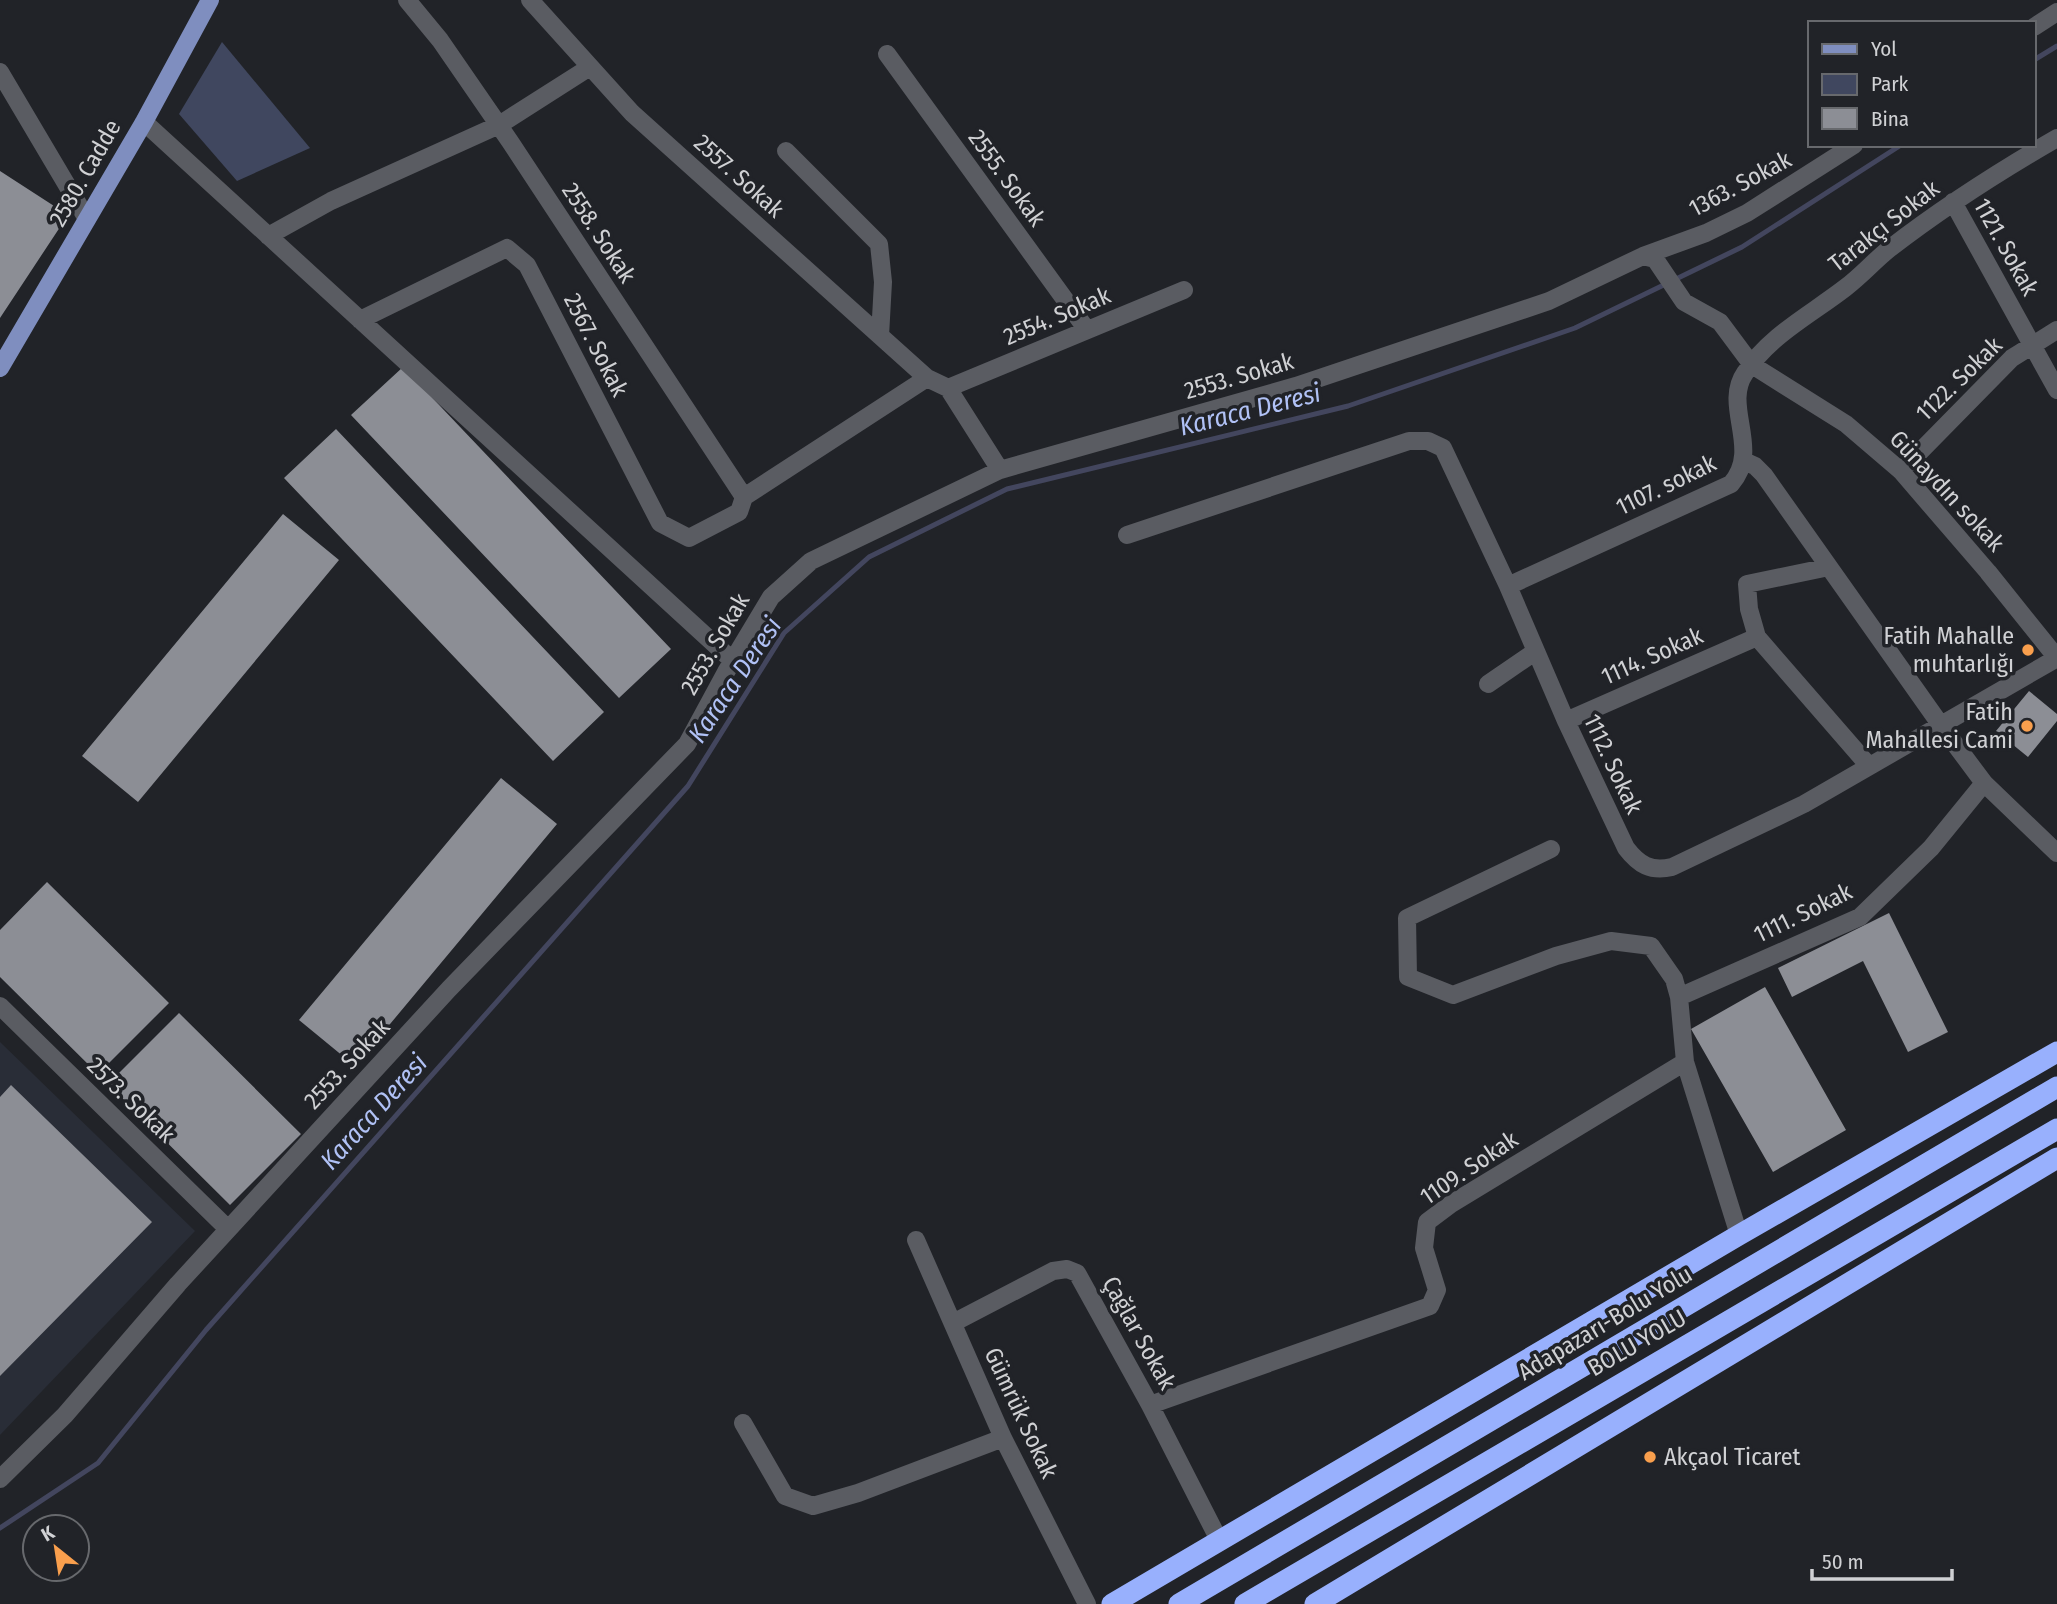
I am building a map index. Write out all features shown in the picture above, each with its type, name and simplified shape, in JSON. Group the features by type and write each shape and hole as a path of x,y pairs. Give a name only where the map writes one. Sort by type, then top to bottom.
{"highway":[{"path":"1112,1604 1739,1235 2057,1052"},
{"name":"Adapazarı-Bolu Yolu","path":"1180,1604 2057,1087"},
{"name":"BOLU YOLU","path":"1245,1604 2057,1129"},
{"path":"1320,1603 2057,1158"}],"main road":[{"name":"2580. Cadde","path":"0,368 144,122 210,0"}],"street":[{"name":"2558. Sokak","path":"407,0 440,40 499,125 744,497"},
{"name":"2557. Sokak","path":"530,0 632,113 927,378"},
{"path":"2036,26 2057,12"},
{"name":"2555. Sokak","path":"887,54 1087,330"},
{"path":"268,236 331,201 499,125 590,67"},
{"path":"0,72 87,219"},
{"path":"144,122 733,661"},
{"name":"Tarakçı Sokak","path":"1752,365 1771,342 1790,326 1849,285 1886,252 1953,202 2057,138"},
{"name":"1363. Sokak","path":"1649,257 1747,213 1851,147"},
{"path":"786,151 879,244 883,282 880,335"},
{"name":"1121. Sokak","path":"1953,202 2057,390"},
{"name":"2567. Sokak","path":"360,320 507,248 527,265 660,523 690,538 739,512 744,497"},
{"name":"Günaydın sokak","path":"1649,257 1684,302 1720,322 1752,365 1846,424 1901,471 1988,572 2057,658"},
{"name":"2553. Sokak","path":"0,1479 65,1415 228,1229 449,989 687,744 771,597 811,561 1000,470 1296,386 1549,301 1649,257"},
{"name":"2554. Sokak","path":"948,388 1184,290"},
{"name":"1122. Sokak","path":"1901,471 2012,358 2057,330"},
{"name":"1107. sokak","path":"1508,586 1731,484 1744,461 1739,388 1741,379 1752,365"},
{"path":"744,497 927,378 948,388 1000,470"},
{"name":"1112. Sokak","path":"1127,535 1409,441 1427,441 1443,448 1626,848 1636,861 1645,867 1658,870 1672,867 1761,826 2057,658"},
{"path":"1744,461 1755,466 1764,475 1984,783 2057,853"},
{"path":"1829,567 1747,584 1749,610 1757,637 1869,766"},
{"name":"1114. Sokak","path":"1566,721 1757,637"},
{"path":"1488,684 1536,651"},
{"name":"1111. Sokak","path":"1679,997 1860,917 1931,848 1984,783"},
{"path":"1551,849 1407,918 1408,977 1453,995 1556,956 1611,941 1651,946 1674,979 1679,997 1685,1062 1739,1235"},
{"name":"2573. Sokak","path":"0,1006 228,1229"},
{"name":"1109. Sokak","path":"1150,1405 1430,1306 1437,1290 1424,1248 1427,1222 1451,1204 1685,1062"},
{"name":"Gümrük Sokak","path":"916,1240 1003,1438 1087,1604"},
{"name":"Çağlar Sokak","path":"953,1324 1053,1271 1072,1270 1080,1277 1150,1405 1219,1540"},
{"path":"743,1423 785,1496 813,1506 858,1493 1003,1438"}],"shaded area":[{"path":"0,1042 195,1231 0,1435"}],"green space":[{"path":"222,42 310,148 237,181 179,114"}],"building":[{"path":"0,171 68,215 0,318"},
{"path":"403,367 671,649 619,698 351,415"},
{"path":"336,429 604,712 553,761 284,478"},
{"path":"283,514 339,560 138,802 82,756"},
{"name":"Fatih Mahallesi Cami","path":"2029,691 2057,714 2057,721 2028,757 1996,731"},
{"path":"501,778 557,824 355,1066 299,1020"},
{"path":"47,882 169,1003 98,1074 0,977 0,930"},
{"path":"1889,913 1948,1032 1908,1052 1863,961 1792,997 1778,968"},
{"path":"1765,987 1846,1130 1773,1172 1691,1029"},
{"path":"179,1013 301,1134 230,1205 108,1084"},
{"path":"11,1085 152,1222 0,1376 0,1097"}],"waterway":[{"name":"Karaca Deresi","path":"2036,59 2057,46"},
{"name":"Karaca Deresi","path":"0,1528 98,1463 206,1330 688,786 784,633 869,557 1007,489 1348,406 1575,328 1742,247 1898,147"}],"place":[{"name":"Fatih Mahalle muhtarlığı","path":"2028,650"},
{"name":"Fatih Mahallesi Cami","path":"2027,726"},
{"name":"Akçaol Ticaret","path":"1650,1457"}]}
